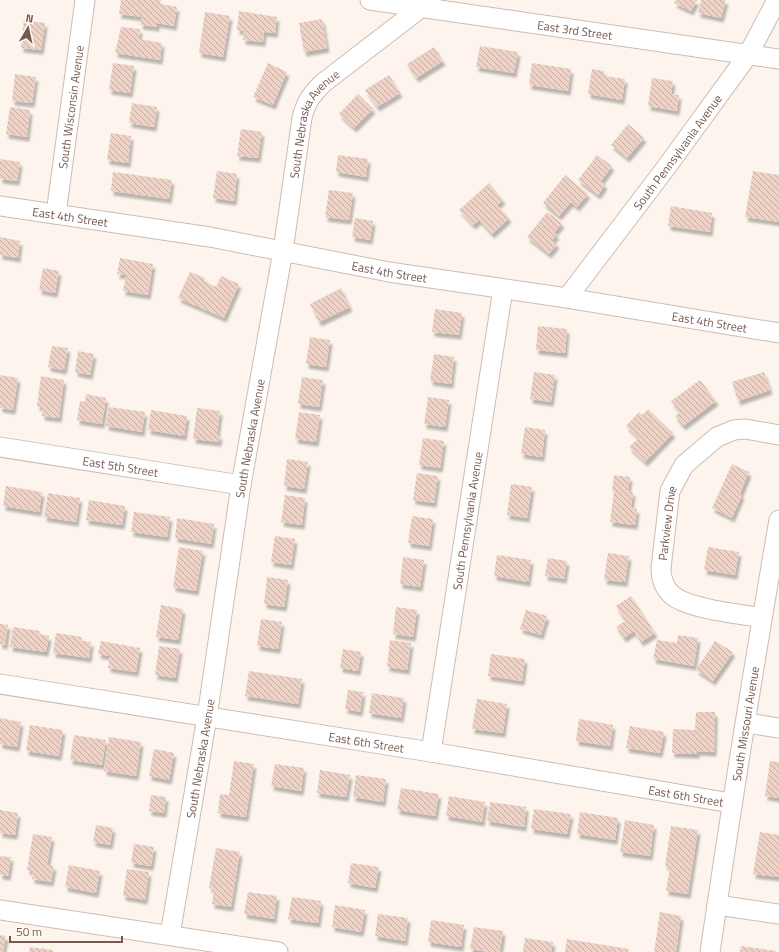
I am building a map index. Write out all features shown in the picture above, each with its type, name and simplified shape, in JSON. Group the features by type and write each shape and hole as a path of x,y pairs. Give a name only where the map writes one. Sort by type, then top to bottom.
{"street":[{"name":"South Wisconsin Avenue","path":"56,214 85,0"},
{"name":"East 3rd Street","path":"370,0 427,4 779,59"},
{"name":"South Pennsylvania Avenue","path":"567,298 748,55 777,0"},
{"name":"South Nebraska Avenue","path":"170,935 207,717 241,485 283,251 302,118 306,104 313,92 374,43 427,4"},
{"name":"East 4th Street","path":"0,206 210,237 381,270 567,298 779,333"},
{"name":"South Pennsylvania Avenue","path":"431,752 503,289"},
{"name":"Parkview Drive","path":"762,618 696,606 682,601 672,595 664,584 661,577 661,568 670,491 684,465 717,437 734,430 745,429 779,435"},
{"name":"East 5th Street","path":"0,447 241,485"},
{"name":"South Missouri Avenue","path":"710,952 732,803 779,520"},
{"name":"East 6th Street","path":"0,684 431,752 732,803"},
{"path":"746,723 779,728"},
{"path":"717,905 779,914"},
{"path":"0,910 270,951"}],"building":[{"path":"121,0 161,0 160,4 177,7 174,26 157,23 157,27 140,25 142,17 119,14"},
{"path":"676,0 697,0 691,11 674,3"},
{"path":"701,0 726,0 721,18 698,13"},
{"path":"239,11 277,17 275,33 264,32 263,42 243,40 244,31 237,30"},
{"path":"205,12 230,16 223,57 199,53"},
{"path":"322,19 327,48 304,52 299,23"},
{"path":"24,20 45,23 41,50 21,48"},
{"path":"121,27 140,29 139,39 162,43 160,60 115,53"},
{"path":"480,46 518,52 514,73 476,67"},
{"path":"434,47 443,61 416,78 407,64"},
{"path":"113,63 134,66 130,93 109,90"},
{"path":"268,63 287,72 273,105 253,97"},
{"path":"532,63 571,69 568,91 529,85"},
{"path":"592,69 604,71 604,76 625,79 622,100 588,94"},
{"path":"15,74 36,77 32,103 12,101"},
{"path":"389,75 400,93 377,107 365,90"},
{"path":"652,78 673,81 671,94 679,95 677,111 648,106"},
{"path":"358,94 373,109 354,128 339,114"},
{"path":"132,103 157,107 154,127 129,123"},
{"path":"10,107 30,110 27,137 6,134"},
{"path":"628,124 644,138 627,158 611,145"},
{"path":"241,129 262,132 258,158 237,156"},
{"path":"111,133 131,136 128,163 107,160"},
{"path":"338,155 368,159 366,177 336,172"},
{"path":"597,155 612,166 601,181 605,185 598,195 578,180"},
{"path":"0,159 20,162 17,181 0,179"},
{"path":"217,171 237,174 234,201 213,198"},
{"path":"753,171 779,175 779,222 745,217"},
{"path":"113,172 172,180 169,199 111,191"},
{"path":"565,175 588,194 577,207 571,202 559,216 543,203"},
{"path":"489,183 503,200 497,205 509,218 492,234 479,220 473,225 459,210"},
{"path":"329,190 353,193 349,220 325,217"},
{"path":"671,206 712,213 710,232 668,226"},
{"path":"547,212 562,223 554,233 557,235 552,240 557,244 549,254 527,237"},
{"path":"355,218 373,221 370,240 352,237"},
{"path":"0,237 20,241 18,258 0,255"},
{"path":"120,258 153,264 148,295 123,291 126,275 117,274"},
{"path":"43,268 59,271 55,293 39,290"},
{"path":"190,272 205,278 204,281 216,287 221,276 239,284 224,318 178,298"},
{"path":"341,288 350,307 319,322 310,304"},
{"path":"435,309 462,313 459,335 432,332"},
{"path":"538,326 567,329 565,353 536,350"},
{"path":"310,337 330,340 326,367 306,364"},
{"path":"52,346 68,348 64,370 48,367"},
{"path":"78,351 94,354 90,375 75,372"},
{"path":"434,354 454,357 451,384 430,381"},
{"path":"534,372 555,375 551,402 530,399"},
{"path":"764,372 770,390 738,401 732,382"},
{"path":"0,375 18,378 13,410 0,408"},
{"path":"41,376 64,380 59,418 42,416 43,407 37,406"},
{"path":"302,377 323,380 319,407 298,404"},
{"path":"700,380 716,401 683,426 675,416 680,412 671,401"},
{"path":"86,394 106,398 102,424 77,420 80,401 85,402"},
{"path":"428,397 449,400 445,427 424,424"},
{"path":"109,407 145,412 142,432 106,426"},
{"path":"197,408 220,411 217,435 220,435 219,442 193,439"},
{"path":"648,409 673,433 645,462 629,447 639,438 626,426 639,412 642,415"},
{"path":"151,410 187,416 184,436 148,430"},
{"path":"299,412 320,415 316,442 295,439"},
{"path":"525,427 545,430 542,457 521,454"},
{"path":"423,438 444,441 440,468 419,465"},
{"path":"287,459 308,462 304,489 284,486"},
{"path":"732,464 749,472 740,494 742,495 732,518 712,508"},
{"path":"417,473 438,476 434,503 413,500"},
{"path":"614,475 630,477 628,491 633,492 631,508 637,509 635,525 610,522 614,491 612,491"},
{"path":"511,484 532,487 527,518 507,515"},
{"path":"6,486 42,492 39,512 3,506"},
{"path":"48,493 80,498 76,522 44,517"},
{"path":"285,495 305,498 302,525 281,522"},
{"path":"89,500 125,506 122,525 86,520"},
{"path":"134,512 170,517 167,537 131,532"},
{"path":"412,516 433,519 429,546 408,543"},
{"path":"177,518 214,524 211,544 175,538"},
{"path":"275,536 295,539 291,565 271,562"},
{"path":"179,547 203,551 196,591 173,587"},
{"path":"708,547 739,552 735,575 704,570"},
{"path":"608,553 629,556 625,582 604,580"},
{"path":"497,555 531,560 528,582 494,576"},
{"path":"403,557 424,560 420,587 400,584"},
{"path":"548,558 567,561 564,579 545,576"},
{"path":"267,577 288,580 284,607 264,604"},
{"path":"631,596 655,633 641,642 634,631 624,638 616,627 625,621 616,606"},
{"path":"161,605 183,609 178,640 156,637"},
{"path":"396,607 417,610 413,637 393,634"},
{"path":"526,610 547,616 541,635 520,629"},
{"path":"261,619 282,622 278,649 257,646"},
{"path":"0,624 8,625 5,645 0,644"},
{"path":"13,627 40,631 39,634 49,636 46,652 10,647"},
{"path":"56,633 82,637 81,641 91,642 89,658 53,653"},
{"path":"678,635 698,638 694,666 653,659 657,640 677,643"},
{"path":"390,640 411,643 407,670 387,667"},
{"path":"101,641 140,648 136,672 108,668 110,656 98,654"},
{"path":"715,641 733,652 713,681 696,670"},
{"path":"159,646 180,649 175,678 155,675"},
{"path":"343,649 361,652 358,671 340,668"},
{"path":"491,654 525,659 522,681 488,676"},
{"path":"249,671 302,679 298,704 245,696"},
{"path":"348,690 363,692 360,712 345,709"},
{"path":"372,693 404,698 401,718 369,713"},
{"path":"477,699 507,704 503,733 472,729"},
{"path":"696,712 715,712 714,752 697,751 697,754 672,753 673,729 695,730"},
{"path":"0,718 21,722 17,747 0,744"},
{"path":"579,719 613,725 610,746 576,741"},
{"path":"30,725 63,730 59,756 26,751"},
{"path":"630,726 664,732 660,753 626,748"},
{"path":"74,735 106,740 102,765 70,760"},
{"path":"109,737 141,742 136,776 104,771"},
{"path":"154,749 174,753 169,780 149,776"},
{"path":"234,761 254,764 246,817 218,813 220,794 229,795"},
{"path":"770,761 779,762 779,798 765,796"},
{"path":"275,764 304,768 301,791 271,786"},
{"path":"320,770 350,775 346,797 317,793"},
{"path":"356,775 386,779 383,802 353,797"},
{"path":"401,788 439,794 435,816 397,810"},
{"path":"151,795 166,797 164,813 149,811"},
{"path":"449,796 485,802 482,822 446,816"},
{"path":"490,802 526,807 524,827 487,821"},
{"path":"534,809 571,814 567,834 531,829"},
{"path":"0,810 18,813 15,835 0,833"},
{"path":"580,812 618,818 615,840 577,834"},
{"path":"625,820 654,825 650,856 620,852"},
{"path":"96,825 113,828 110,845 93,842"},
{"path":"671,826 698,830 688,894 666,891 670,867 665,866"},
{"path":"760,832 779,835 779,877 753,874"},
{"path":"33,834 52,837 47,865 54,866 51,882 32,879 33,871 27,870"},
{"path":"134,844 154,847 151,866 131,863"},
{"path":"216,848 240,852 231,907 212,904 214,889 209,888"},
{"path":"0,856 11,857 8,876 0,875"},
{"path":"351,863 379,867 375,888 348,883"},
{"path":"69,865 100,871 96,893 65,887"},
{"path":"127,869 149,872 145,900 123,896"},
{"path":"248,892 277,896 274,919 244,914"},
{"path":"292,897 321,901 318,923 288,919"},
{"path":"335,905 365,910 361,932 332,927"},
{"path":"660,912 681,916 676,952 654,952"},
{"path":"378,914 408,918 405,941 375,936"},
{"path":"431,920 464,925 461,947 428,942"},
{"path":"474,927 503,931 500,952 470,949"},
{"path":"0,935 6,936 3,952 0,952"},
{"path":"525,938 553,942 551,952 523,952"},
{"path":"567,939 629,949 628,952 565,952"},
{"path":"741,946 776,951 776,952 740,952"},
{"path":"30,947 53,950 53,952 29,952"}]}
